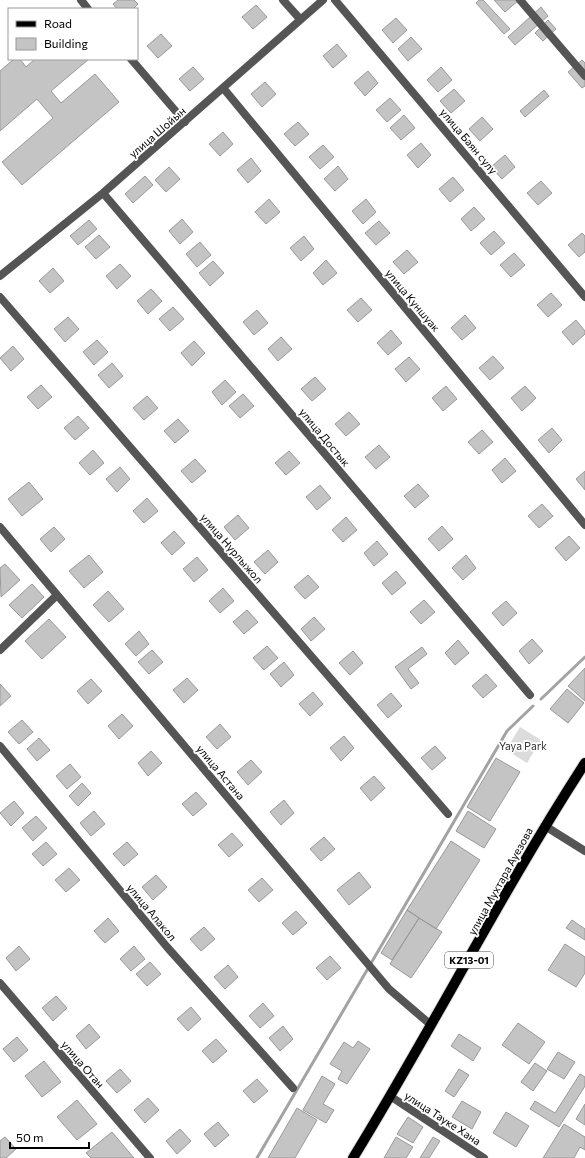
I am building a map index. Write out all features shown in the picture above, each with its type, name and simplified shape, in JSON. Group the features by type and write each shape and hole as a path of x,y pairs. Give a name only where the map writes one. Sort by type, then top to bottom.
{"main road":[{"name":"улица Мухтара Ауезова","path":"353,1158 545,826 585,763"}],"street":[{"path":"81,0 87,8"},
{"path":"283,0 300,19"},
{"name":"улица Шойын","path":"0,276 103,193 224,89 300,19 323,0"},
{"name":"улица Баян сулу","path":"335,0 585,297"},
{"path":"520,0 585,76"},
{"path":"132,60 185,122"},
{"name":"улица Куншуак","path":"224,89 585,525"},
{"name":"улица Достык","path":"103,193 530,695"},
{"name":"улица Нурлыжол","path":"0,297 448,814"},
{"name":"улица Астана","path":"0,527 366,962 389,988 431,1025"},
{"path":"0,650 57,595"},
{"name":"улица Алакол","path":"0,746 167,947 293,1088"},
{"path":"545,826 585,851"},
{"name":"улица Отан","path":"0,984 150,1158"},
{"name":"улица Тауке Хана","path":"390,1096 484,1158"}],"green space":[{"name":"Yaya Park","path":"520,727 541,740 527,763 506,750"}],"building":[{"path":"118,0 134,0 138,4 134,8 116,8 113,4"},
{"path":"479,0 483,0 510,29 504,34 476,3"},
{"path":"494,0 519,0 505,12"},
{"path":"256,5 267,17 253,29 242,17"},
{"path":"541,7 548,16 515,45 508,37"},
{"path":"396,18 407,30 393,43 382,30"},
{"path":"548,20 556,29 543,41 535,33"},
{"path":"161,34 172,46 158,58 147,46"},
{"path":"411,37 422,49 408,61 398,49"},
{"path":"337,44 347,56 333,68 323,56"},
{"path":"13,60 21,60 26,67 34,60 88,60 51,91 61,103 95,74 119,102 22,185 2,162 53,118 37,99 0,131 0,71"},
{"path":"582,60 585,63 585,86 582,88 568,72"},
{"path":"193,67 204,79 190,91 179,79"},
{"path":"441,67 452,80 438,92 427,80"},
{"path":"368,71 378,83 365,96 354,83"},
{"path":"265,82 276,94 262,107 251,94"},
{"path":"454,89 465,101 451,113 440,101"},
{"path":"544,90 549,96 525,117 520,111"},
{"path":"390,98 401,110 387,122 376,110"},
{"path":"404,115 415,128 401,140 390,128"},
{"path":"482,117 493,129 480,141 469,129"},
{"path":"298,122 309,134 295,146 284,134"},
{"path":"223,132 233,144 220,156 209,144"},
{"path":"421,143 431,155 418,168 407,155"},
{"path":"323,145 334,157 320,169 309,157"},
{"path":"505,155 515,167 502,179 491,167"},
{"path":"251,158 261,171 248,183 237,170"},
{"path":"338,166 348,179 335,191 324,179"},
{"path":"169,167 180,179 166,192 155,180"},
{"path":"145,176 153,185 133,203 125,194"},
{"path":"453,177 464,190 450,202 439,189"},
{"path":"541,181 552,193 538,205 527,193"},
{"path":"269,199 280,212 266,224 255,212"},
{"path":"366,199 376,212 363,224 352,211"},
{"path":"474,207 485,219 471,231 461,219"},
{"path":"182,219 193,232 180,244 169,231"},
{"path":"89,220 97,229 78,245 70,236"},
{"path":"379,221 390,233 376,245 365,233"},
{"path":"494,231 505,243 491,255 480,243"},
{"path":"582,233 585,236 585,252 579,257 568,245"},
{"path":"99,235 110,247 96,259 85,247"},
{"path":"304,236 314,249 301,261 290,248"},
{"path":"200,242 211,255 197,267 186,254"},
{"path":"407,250 418,262 404,274 393,262"},
{"path":"514,253 525,265 511,277 500,265"},
{"path":"326,260 337,273 323,285 313,273"},
{"path":"213,261 224,273 210,286 199,273"},
{"path":"120,264 131,276 117,289 106,276"},
{"path":"53,268 64,281 50,293 39,281"},
{"path":"151,289 162,301 148,314 137,301"},
{"path":"551,293 562,305 548,317 537,305"},
{"path":"361,298 372,310 358,322 347,310"},
{"path":"173,307 184,319 170,331 159,319"},
{"path":"257,310 268,323 254,335 243,322"},
{"path":"465,315 476,328 462,340 451,328"},
{"path":"68,317 79,329 65,342 54,329"},
{"path":"576,320 585,331 585,334 573,345 562,332"},
{"path":"391,330 402,343 388,355 377,343"},
{"path":"281,337 292,349 278,361 268,349"},
{"path":"97,340 108,352 94,365 83,352"},
{"path":"194,341 205,353 192,366 181,353"},
{"path":"13,346 24,359 11,371 0,358"},
{"path":"493,356 504,368 490,380 479,368"},
{"path":"409,357 420,369 406,382 395,369"},
{"path":"112,363 123,376 109,388 98,375"},
{"path":"315,377 326,389 312,401 301,389"},
{"path":"225,380 236,392 222,405 212,392"},
{"path":"41,385 52,397 38,409 27,397"},
{"path":"446,386 457,399 443,411 432,398"},
{"path":"525,386 536,398 522,411 511,398"},
{"path":"243,394 254,406 240,418 229,406"},
{"path":"147,396 158,408 144,420 133,408"},
{"path":"349,412 360,424 346,436 335,424"},
{"path":"78,416 89,428 75,440 64,428"},
{"path":"178,419 189,431 175,443 164,431"},
{"path":"552,428 562,440 549,453 538,440"},
{"path":"482,430 493,442 479,454 468,442"},
{"path":"379,445 390,457 376,469 365,457"},
{"path":"93,450 104,463 90,475 79,463"},
{"path":"289,451 300,463 286,475 275,463"},
{"path":"505,458 516,471 502,483 492,470"},
{"path":"195,459 206,471 192,483 181,471"},
{"path":"120,467 130,479 117,492 106,479"},
{"path":"585,471 585,490 576,479"},
{"path":"29,482 43,499 22,516 8,499"},
{"path":"418,484 429,496 415,508 404,496"},
{"path":"320,485 331,498 317,510 306,497"},
{"path":"147,498 158,511 144,523 133,511"},
{"path":"542,504 553,516 539,528 528,516"},
{"path":"238,515 249,528 235,540 224,527"},
{"path":"346,517 357,530 343,542 332,530"},
{"path":"442,526 453,539 439,551 428,539"},
{"path":"54,527 65,539 51,552 40,539"},
{"path":"174,531 185,543 172,555 161,543"},
{"path":"569,536 580,548 566,561 555,548"},
{"path":"377,541 388,554 374,566 364,553"},
{"path":"268,550 278,562 265,574 254,562"},
{"path":"89,555 103,572 84,588 69,571"},
{"path":"466,555 476,568 463,580 452,568"},
{"path":"197,557 208,570 194,582 183,569"},
{"path":"5,564 20,580 1,597 0,568"},
{"path":"396,571 406,583 392,595 382,583"},
{"path":"308,575 319,587 305,599 294,587"},
{"path":"32,584 44,597 22,618 9,605"},
{"path":"223,588 234,601 220,613 209,601"},
{"path":"108,591 124,609 109,622 93,605"},
{"path":"424,600 435,612 421,624 410,612"},
{"path":"506,601 517,613 503,626 492,613"},
{"path":"247,610 258,622 244,634 233,622"},
{"path":"314,617 325,629 311,641 301,629"},
{"path":"49,619 66,637 42,659 25,641"},
{"path":"139,631 149,644 136,656 125,644"},
{"path":"532,639 543,651 529,664 519,651"},
{"path":"458,640 469,653 455,665 445,653"},
{"path":"267,646 278,658 264,670 253,658"},
{"path":"422,647 427,654 408,669 419,683 411,689 395,667"},
{"path":"152,650 163,662 149,674 138,662"},
{"path":"353,651 363,663 350,675 339,663"},
{"path":"284,662 294,675 281,687 270,674"},
{"path":"585,668 585,701 568,686"},
{"path":"486,674 497,686 483,698 472,686"},
{"path":"187,678 198,690 184,703 173,690"},
{"path":"91,679 102,691 88,704 77,691"},
{"path":"0,684 11,696 0,706"},
{"path":"567,689 584,703 568,723 550,709"},
{"path":"313,692 323,704 310,716 299,704"},
{"path":"391,693 402,706 388,718 377,705"},
{"path":"122,714 133,726 119,739 108,726"},
{"path":"22,720 33,732 19,744 8,732"},
{"path":"220,724 231,737 217,749 206,737"},
{"path":"344,736 354,748 341,761 330,748"},
{"path":"39,738 50,750 37,761 27,749"},
{"path":"435,746 446,758 432,770 421,758"},
{"path":"151,751 162,763 148,776 138,763"},
{"path":"496,758 520,772 490,821 467,807"},
{"path":"251,760 262,772 248,785 237,772"},
{"path":"70,764 81,777 67,789 56,776"},
{"path":"374,776 385,788 371,801 360,788"},
{"path":"82,783 91,793 78,806 69,796"},
{"path":"196,792 207,804 193,816 182,804"},
{"path":"284,800 294,813 281,825 270,812"},
{"path":"14,801 24,813 11,826 0,813"},
{"path":"94,811 105,824 91,836 80,823"},
{"path":"468,811 496,829 484,848 456,831"},
{"path":"36,816 47,828 33,841 22,828"},
{"path":"232,833 243,845 229,857 218,845"},
{"path":"324,837 335,849 321,861 310,849"},
{"path":"451,841 480,860 436,929 407,910"},
{"path":"46,842 57,854 43,866 32,854"},
{"path":"127,842 138,854 124,866 113,854"},
{"path":"69,868 80,880 66,892 55,880"},
{"path":"359,872 371,887 349,905 337,890"},
{"path":"156,875 167,887 153,900 142,887"},
{"path":"262,878 273,890 259,902 248,890"},
{"path":"407,910 419,918 392,960 381,953"},
{"path":"296,911 307,923 293,935 282,923"},
{"path":"108,918 119,931 105,943 94,931"},
{"path":"419,918 442,932 411,978 390,964"},
{"path":"572,920 585,929 585,940 566,928"},
{"path":"204,927 215,939 201,951 190,939"},
{"path":"565,944 585,957 585,973 576,987 548,970"},
{"path":"19,946 30,959 16,971 6,958"},
{"path":"134,946 145,959 131,971 120,959"},
{"path":"330,956 341,968 327,980 316,968"},
{"path":"150,962 161,974 147,986 136,974"},
{"path":"228,965 238,977 225,989 214,977"},
{"path":"56,996 67,1008 53,1021 42,1008"},
{"path":"263,1003 274,1016 260,1028 249,1016"},
{"path":"191,1007 201,1019 188,1031 177,1019"},
{"path":"518,1023 545,1042 529,1064 502,1045"},
{"path":"89,1024 100,1037 86,1049 76,1036"},
{"path":"283,1026 293,1039 280,1051 269,1038"},
{"path":"459,1034 481,1048 473,1061 451,1046"},
{"path":"17,1037 28,1050 14,1062 3,1049"},
{"path":"216,1039 227,1051 213,1063 202,1051"},
{"path":"358,1041 370,1049 347,1084 338,1079 342,1071 330,1064 344,1042 353,1048"},
{"path":"558,1052 575,1062 564,1079 547,1069"},
{"path":"44,1061 61,1082 42,1097 25,1076"},
{"path":"535,1063 547,1071 533,1091 521,1082"},
{"path":"120,1069 131,1081 117,1093 106,1081"},
{"path":"459,1069 469,1075 454,1097 445,1091"},
{"path":"580,1074 585,1077 585,1086 559,1127 530,1109 535,1101 555,1113"},
{"path":"322,1076 335,1084 323,1104 334,1110 326,1123 303,1110"},
{"path":"257,1079 268,1091 254,1103 243,1091"},
{"path":"148,1098 159,1110 145,1123 134,1110"},
{"path":"77,1100 97,1124 77,1140 57,1117"},
{"path":"462,1101 481,1112 472,1129 452,1117"},
{"path":"585,1104 585,1125 576,1119"},
{"path":"297,1108 317,1120 295,1158 268,1158"},
{"path":"506,1112 529,1126 516,1147 493,1133"},
{"path":"408,1117 423,1127 413,1143 397,1134"},
{"path":"218,1122 229,1135 215,1147 204,1134"},
{"path":"564,1124 585,1137 585,1150 580,1147 574,1158 543,1158"},
{"path":"180,1129 191,1141 177,1154 166,1141"},
{"path":"112,1132 134,1158 91,1158 86,1153"},
{"path":"5,1137 16,1149 6,1158 0,1158 0,1141"},
{"path":"396,1137 413,1147 406,1158 384,1158"},
{"path":"433,1137 440,1141 429,1158 420,1158"}],"waterway":[{"path":"541,699 585,657"},
{"path":"257,1158 507,731 533,706"}]}
